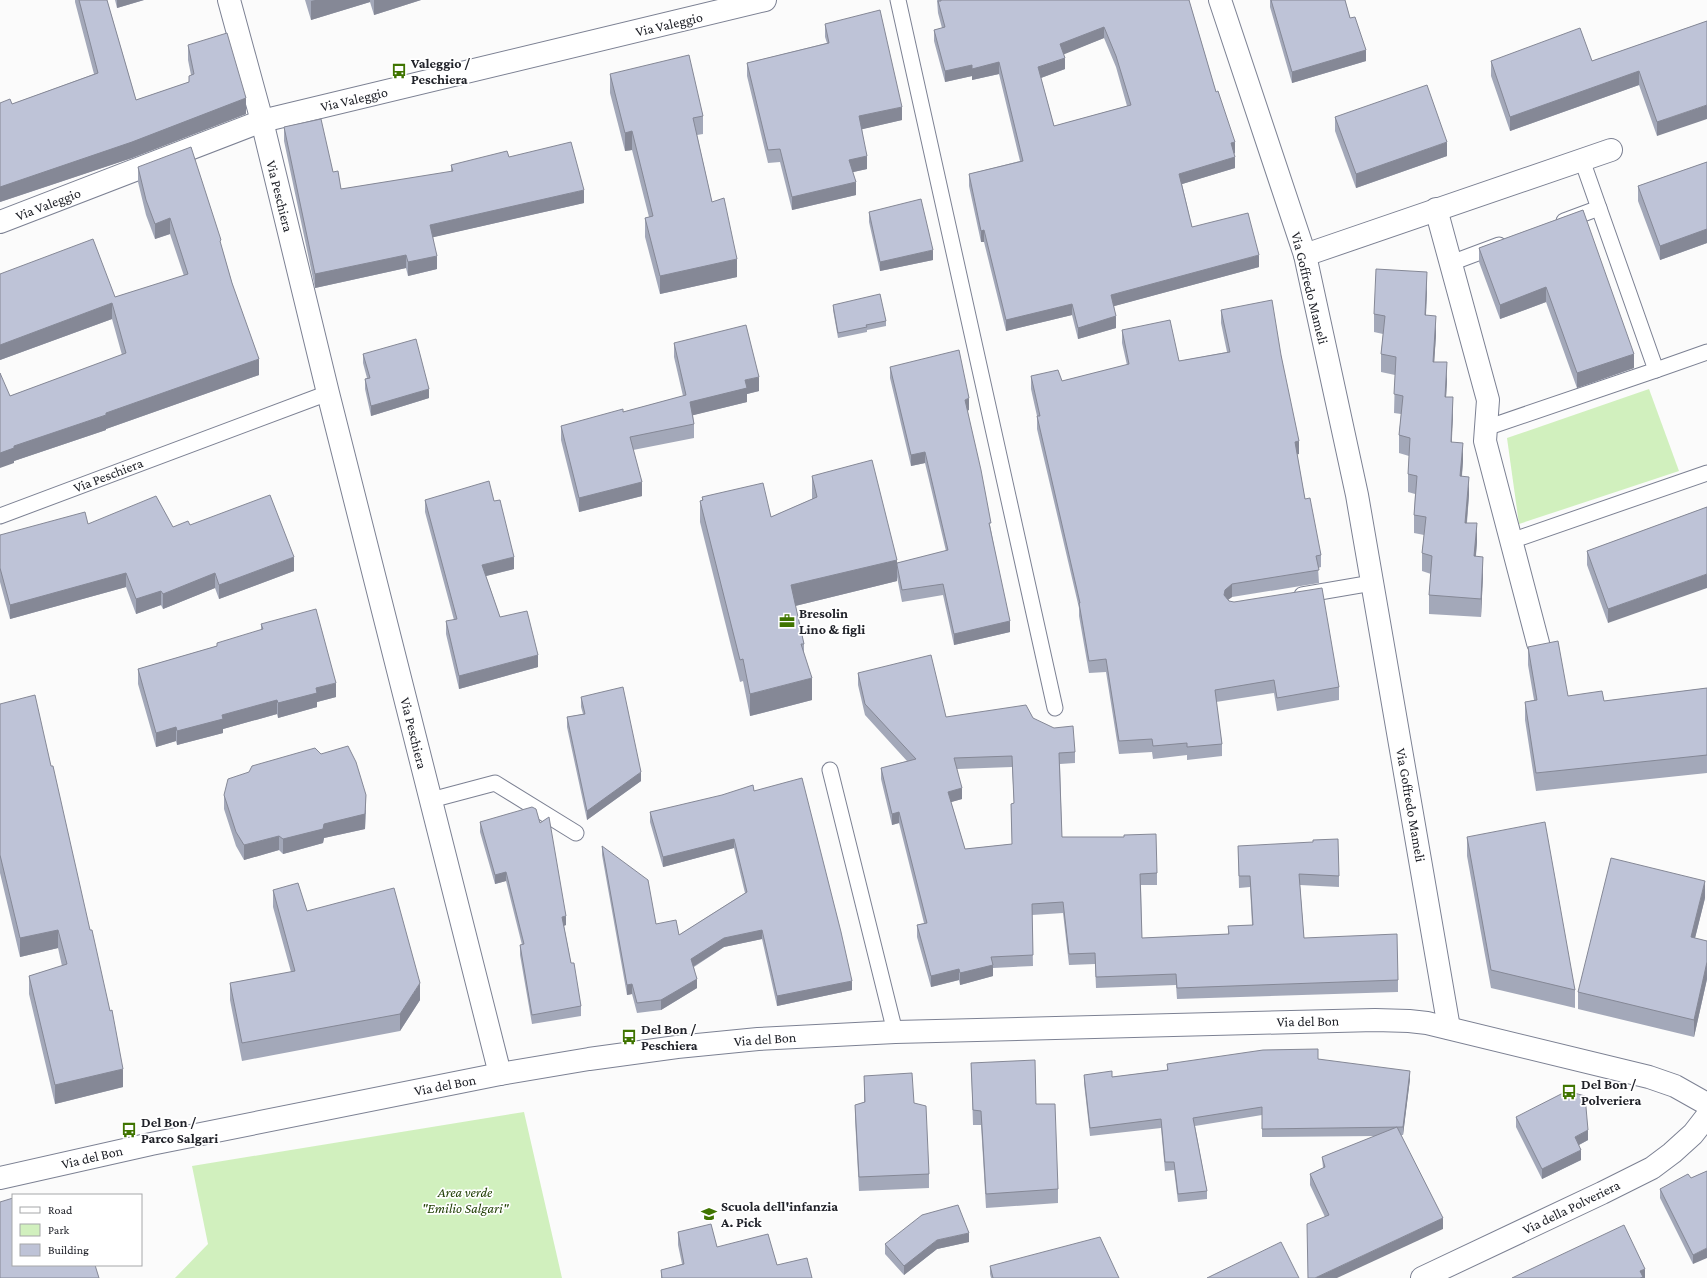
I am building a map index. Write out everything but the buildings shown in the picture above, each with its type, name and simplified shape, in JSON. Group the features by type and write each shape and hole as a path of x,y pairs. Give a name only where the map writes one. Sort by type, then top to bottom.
{"street":[{"name":"Via Peschiera","path":"229,0 262,121 328,393 500,1074"},
{"name":"Via Valeggio","path":"0,222 262,121 765,0"},
{"name":"Via Goffredo Mameli","path":"1220,0 1305,255 1357,496 1449,1028"},
{"path":"1305,255 1611,150"},
{"path":"1436,209 1488,400 1485,441 1538,643"},
{"name":"Via del Bon","path":"0,1178 151,1144 500,1074 589,1059 677,1047 758,1039 895,1032 1409,1020 1449,1028 1650,1077 1676,1086 1707,1104"},
{"name":"Via della Polveriera","path":"1422,1278 1652,1168 1672,1153 1693,1134 1707,1116"}],"lane":[{"path":"898,0 1055,708"},
{"path":"1582,160 1656,370"},
{"path":"1547,227 1599,208"},
{"path":"1451,263 1510,241"},
{"path":"1486,428 1707,352"},
{"name":"Via Peschiera","path":"0,516 328,393"},
{"path":"1511,541 1707,473"},
{"path":"1287,597 1372,583"},
{"path":"830,770 895,1032"},
{"path":"431,800 495,783 576,833"}],"green space":[{"path":"1649,389 1679,471 1519,524 1507,438"},
{"name":"Area verde \"Emilio Salgari\"","path":"524,1112 562,1278 175,1278 208,1244 192,1166"}],"place":[{"name":"Valeggio / Peschiera","path":"399,71"},
{"name":"Bresolin Lino & figli","path":"787,621"},
{"name":"Del Bon / Peschiera","path":"629,1037"},
{"name":"Del Bon / Polveriera","path":"1569,1092"},
{"name":"Del Bon / Parco Salgari","path":"129,1130"},
{"name":"Scuola dell'infanzia A. Pick","path":"709,1214"}]}
